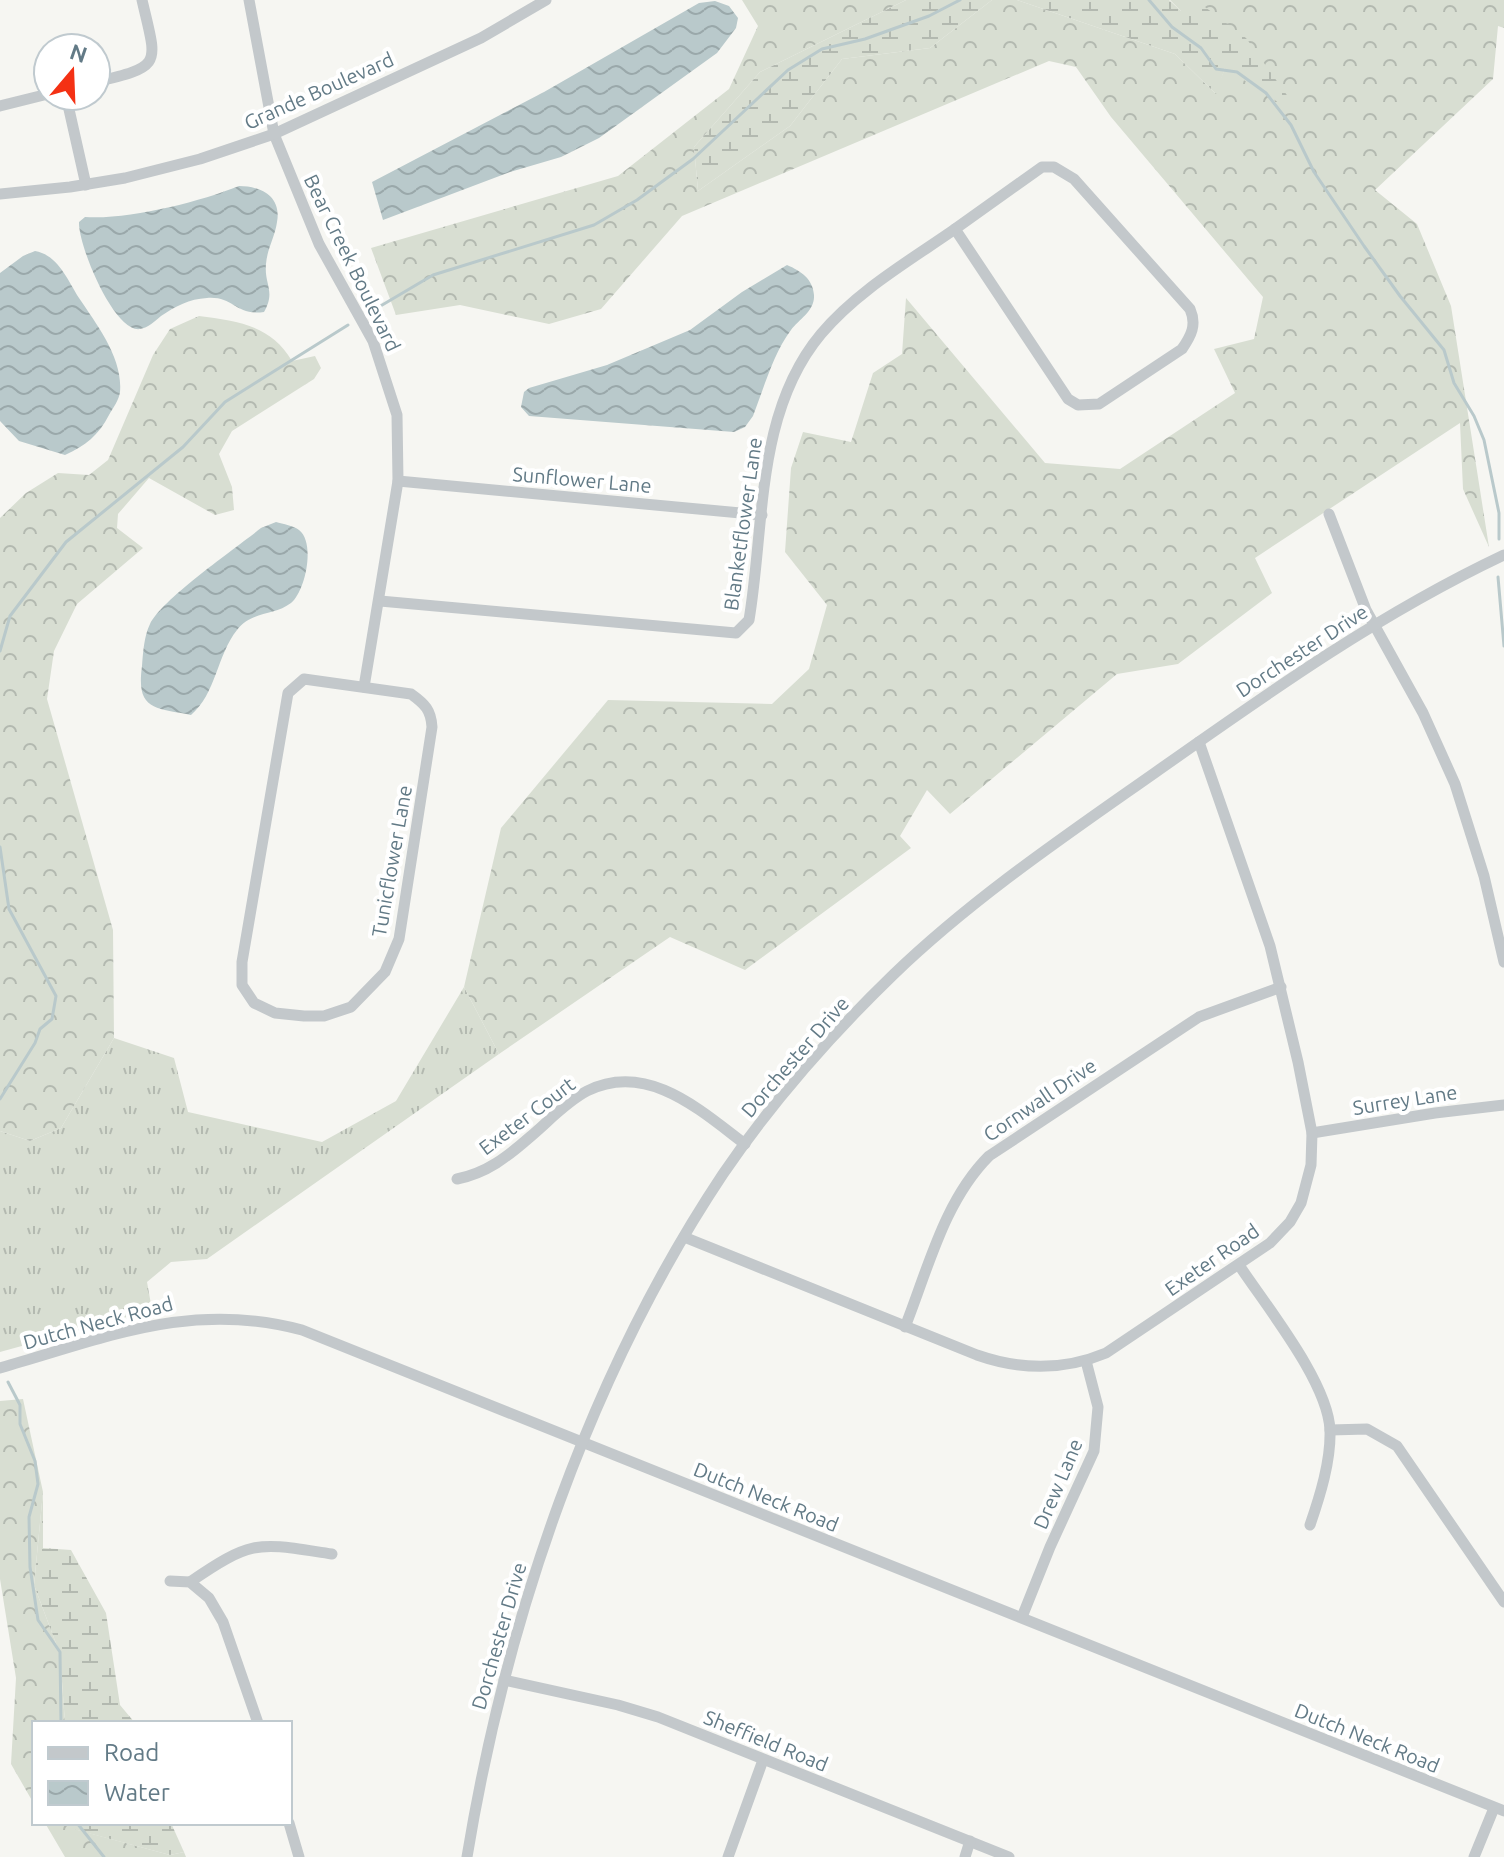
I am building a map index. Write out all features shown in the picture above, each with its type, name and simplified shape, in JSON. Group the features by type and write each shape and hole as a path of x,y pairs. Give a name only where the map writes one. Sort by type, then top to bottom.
{"street":[{"path":"112,78 137,72 149,63 153,47 142,0"},
{"name":"Bear Creek Boulevard","path":"249,0 274,134 319,244 373,341 397,415 398,481 364,687"},
{"name":"Grande Boulevard","path":"0,194 86,185 166,168 274,134 481,38 546,0"},
{"path":"0,106 32,98"},
{"path":"70,112 86,185"},
{"name":"Blanketflower Lane","path":"380,601 736,633 749,620 763,484 775,428 795,375 820,335 858,297 1042,167 1054,167 1074,179 1190,309 1194,318 1190,338 1182,349 1099,404 1078,405 1068,399 955,229"},
{"name":"Sunflower Lane","path":"398,481 762,515"},
{"path":"1329,514 1374,624 1423,713 1455,784 1484,876 1504,962"},
{"name":"Dorchester Drive","path":"467,1857 488,1742 504,1680 537,1568 584,1443 644,1309 684,1237 745,1144 832,1038 927,943 996,886 1199,742 1374,624 1451,580 1504,555"},
{"name":"Tunicflower Lane","path":"304,679 364,687 411,694 432,713 399,939 385,972 351,1007 324,1016 275,1013 254,1003 242,985 242,962 288,693 304,679"},
{"name":"Exeter Road","path":"684,1237 977,1355 1011,1365 1052,1366 1086,1361 1121,1344 1270,1243 1290,1222 1301,1203 1311,1165 1312,1133 1270,946 1199,742"},
{"name":"Cornwall Drive","path":"905,1327 954,1202 989,1156 1199,1017 1281,987"},
{"name":"Exeter Court","path":"457,1179 481,1172 504,1160 574,1099 588,1091 618,1082 650,1084 680,1096 745,1144"},
{"name":"Surrey Lane","path":"1312,1133 1504,1105"},
{"path":"1239,1265 1314,1378 1326,1407 1330,1430 1319,1498 1310,1525"},
{"name":"Dutch Neck Road","path":"0,1368 180,1319 262,1320 326,1339 1499,1810"},
{"name":"Drew Lane","path":"1022,1617 1050,1547 1087,1471 1097,1439 1098,1407 1086,1361"},
{"path":"1330,1430 1367,1429 1397,1446 1504,1602"},
{"path":"190,1582 229,1555 253,1546 282,1546 332,1554"},
{"path":"170,1581 190,1582 209,1598 227,1629 257,1721"},
{"name":"Sheffield Road","path":"504,1680 658,1717 1009,1857"},
{"path":"728,1857 763,1760"},
{"path":"1474,1857 1499,1810"},
{"path":"290,1825 299,1857"},
{"path":"965,1857 970,1841"}],"green space":[{"path":"742,0 906,0 760,72 694,147 698,191 790,126 842,59 930,48 992,0 1017,0 1175,54 1215,93 1225,68 1170,0 1504,0 1504,28 1498,26 1493,79 1375,190 1417,224 1451,306 1489,547 1463,489 1460,423 1255,558 1272,593 1178,664 1117,674 950,814 927,790 900,836 911,848 745,970 670,937 499,1054 464,987 501,828 608,700 772,704 809,669 827,605 785,552 791,468 803,432 851,442 873,373 902,354 906,298 1045,463 1120,469 1235,393 1214,349 1254,339 1263,297 1111,117 1076,67 1049,61 682,216 601,309 549,324 460,305 396,315 371,248 618,176 729,89 758,26"},
{"path":"906,0 992,0 930,48 842,59 790,126 698,191 694,147 760,72"},
{"path":"1017,0 1169,0 1181,11 1205,7 1246,38 1304,119 1225,68 1216,94 1175,54"},
{"path":"199,316 252,327 274,339 292,361 315,356 321,368 314,379 232,431 219,454 232,487 234,510 215,515 149,478 118,514 117,528 143,548 77,604 54,651 47,699 113,930 114,1038 61,1128 30,1141 0,1131 0,518 26,493 58,473 89,475 108,460 153,355 170,329"},
{"path":"464,987 499,1054 207,1259 171,1262 147,1282 152,1310 0,1352 0,1131 30,1141 61,1128 114,1038 174,1058 188,1112 322,1142 396,1101"},
{"path":"23,1399 43,1492 34,1585 60,1654 65,1721 32,1721 32,1801 11,1764 16,1678 0,1579 0,1401"},
{"path":"43,1492 43,1548 71,1550 106,1613 120,1705 133,1721 65,1721 60,1654 34,1585"},
{"path":"46,1825 73,1825 74,1829 170,1855 184,1852 186,1857 65,1857"},
{"path":"73,1825 172,1825 184,1852 170,1855 73,1829"}],"water":[{"path":"715,1 729,6 738,18 736,28 717,53 599,138 561,157 510,172 383,220 372,182 544,92 699,3"},
{"path":"239,186 268,194 278,213 267,259 269,299 264,312 247,311 216,298 188,301 140,329 119,317 91,267 79,222 85,217 122,216 163,209"},
{"path":"35,251 50,257 66,276 107,342 120,379 118,398 101,428 85,444 65,455 19,441 0,421 0,273"},
{"path":"787,265 809,280 814,301 779,350 753,416 745,427 734,432 529,416 521,407 524,392 529,388 607,365 690,330 742,292"},
{"path":"276,522 299,530 307,545 307,567 296,597 284,607 249,620 237,630 206,696 191,715 150,704 142,691 141,680 143,650 150,624 184,588 261,528"}],"waterway":[{"path":"372,311 433,275 594,225 637,200 693,159 788,70 822,49 865,39 929,16 960,0"},
{"path":"1149,0 1172,27 1201,48 1216,69 1237,72 1266,93 1291,125 1314,172 1364,246 1444,350 1454,383 1484,440 1499,513 1499,539"},
{"path":"0,651 10,616 66,542 183,447 225,402 348,325"},
{"path":"1498,577 1504,646"},
{"path":"0,847 9,909 56,996 52,1019 40,1029 35,1043 0,1099"},
{"path":"8,1382 20,1405 20,1424 35,1461 38,1484 29,1517 30,1567 38,1620 60,1652 61,1721"},
{"path":"79,1825 104,1857"}]}
